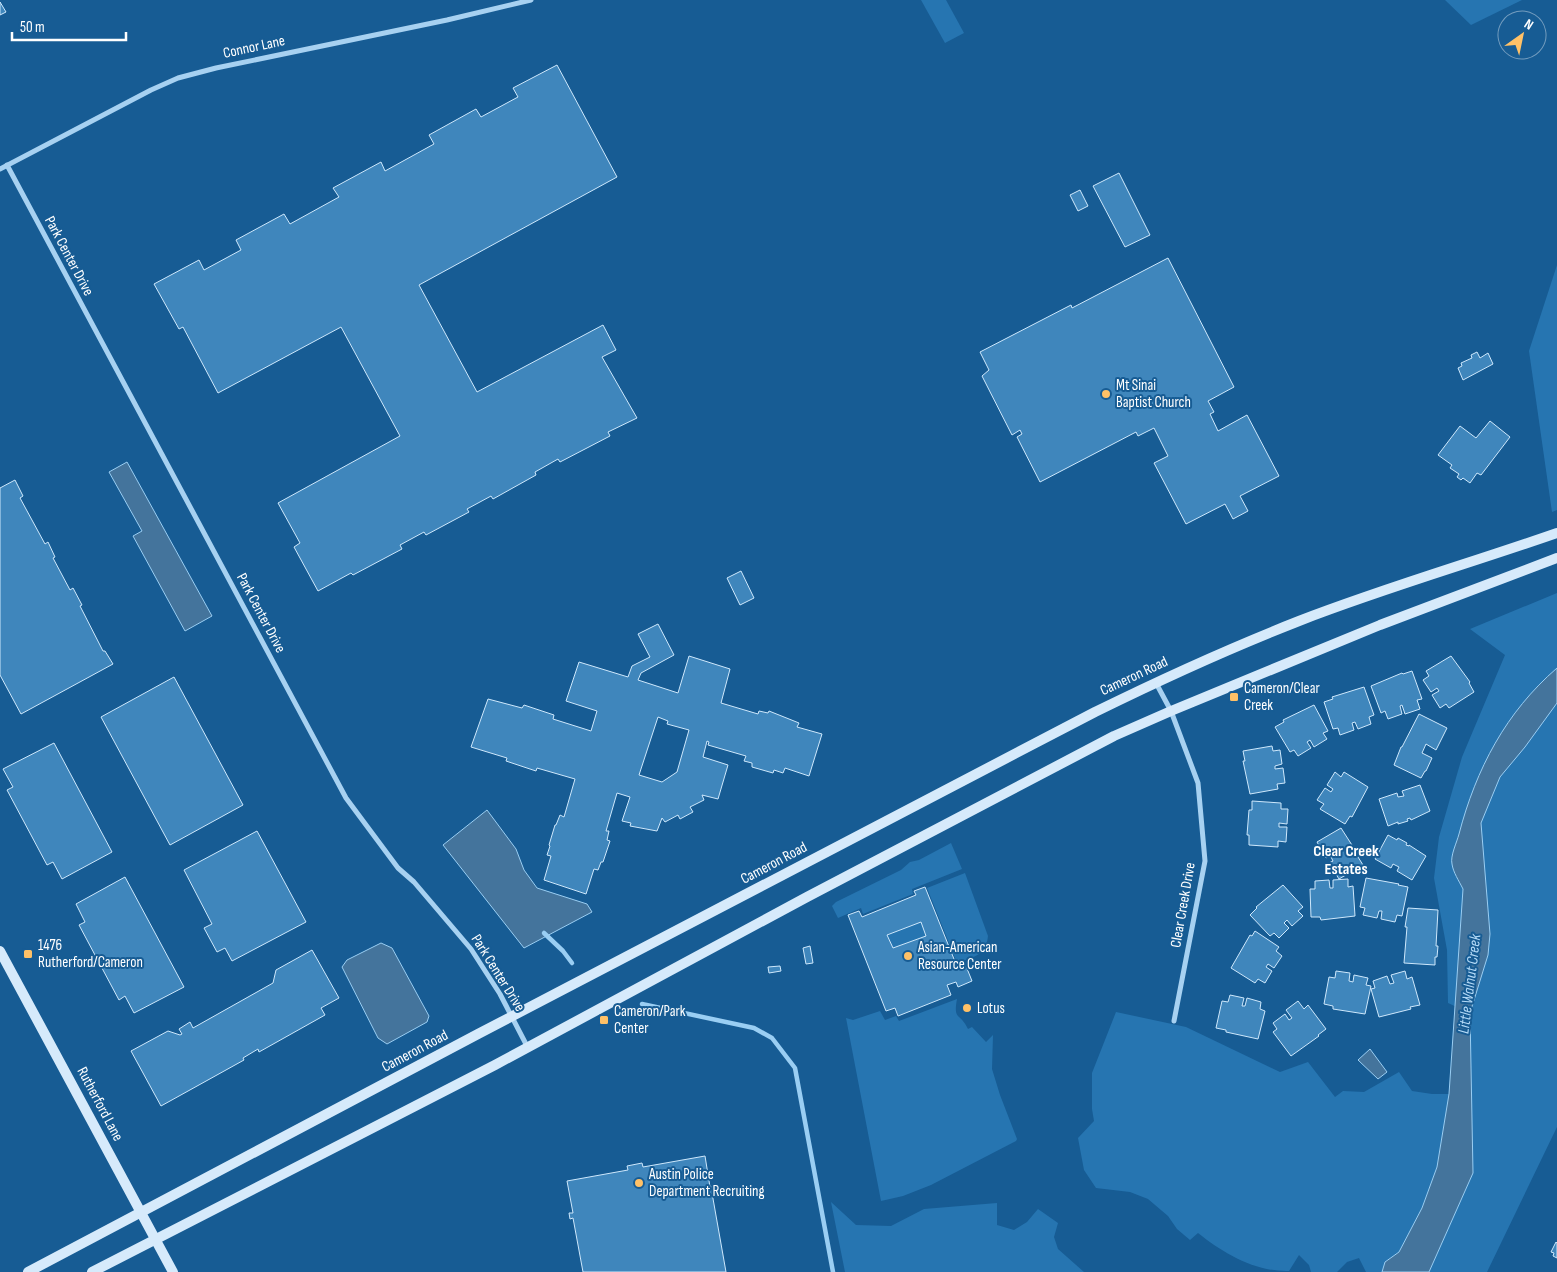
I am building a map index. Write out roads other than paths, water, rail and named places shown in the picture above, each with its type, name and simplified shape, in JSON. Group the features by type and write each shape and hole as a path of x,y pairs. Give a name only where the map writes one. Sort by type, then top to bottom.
{"main road":[{"name":"Cameron Road","path":"28,1272 1077,720 1156,682 1299,621 1393,587 1553,534"},
{"path":"92,1272 528,1048 973,809 1114,736 1171,710 1380,625 1557,558"},
{"name":"Rutherford Lane","path":"0,951 173,1272"}],"street":[{"name":"Connor Lane","path":"0,169 151,90 178,78 216,68 438,22 531,0"},
{"name":"Park Center Drive","path":"6,165 346,798 398,868 414,882 471,949 500,994 528,1048"},
{"name":"Clear Creek Drive","path":"1156,682 1171,710 1198,783 1205,861 1174,1020"}],"water":[{"path":"127,462 212,616 185,631 133,536 142,531 109,472"},
{"name":"Little Walnut Creek","path":"1557,668 1557,703 1500,777 1481,823 1490,934 1488,955 1470,1013 1473,1173 1429,1272 1382,1272 1385,1262 1399,1252 1422,1208 1437,1167 1449,1094 1463,889 1453,867 1453,853 1474,787 1495,743 1523,703"},
{"path":"487,810 516,849 524,870 537,888 587,904 592,912 524,948 443,845"},
{"path":"381,943 392,948 429,1016 427,1022 387,1044 378,1038 342,967 347,960"},
{"path":"1370,1049 1387,1072 1378,1079 1358,1060"}],"waterway":[{"path":"544,933 563,951 572,963"},
{"path":"642,1004 754,1028 772,1038 795,1068 833,1272"}],"place":[{"name":"Mt Sinai Baptist Church","path":"1106,394"},
{"name":"Cameron/Clear Creek","path":"1234,697"},
{"name":"1476 Rutherford/Cameron","path":"28,954"},
{"name":"Asian-American Resource Center","path":"908,956"},
{"name":"Lotus","path":"967,1008"},
{"name":"Cameron/Park Center","path":"604,1020"},
{"name":"Austin Police Department Recruiting","path":"639,1183"}],"district":[{"name":"Clear Creek Estates","path":"1346,860"}]}
